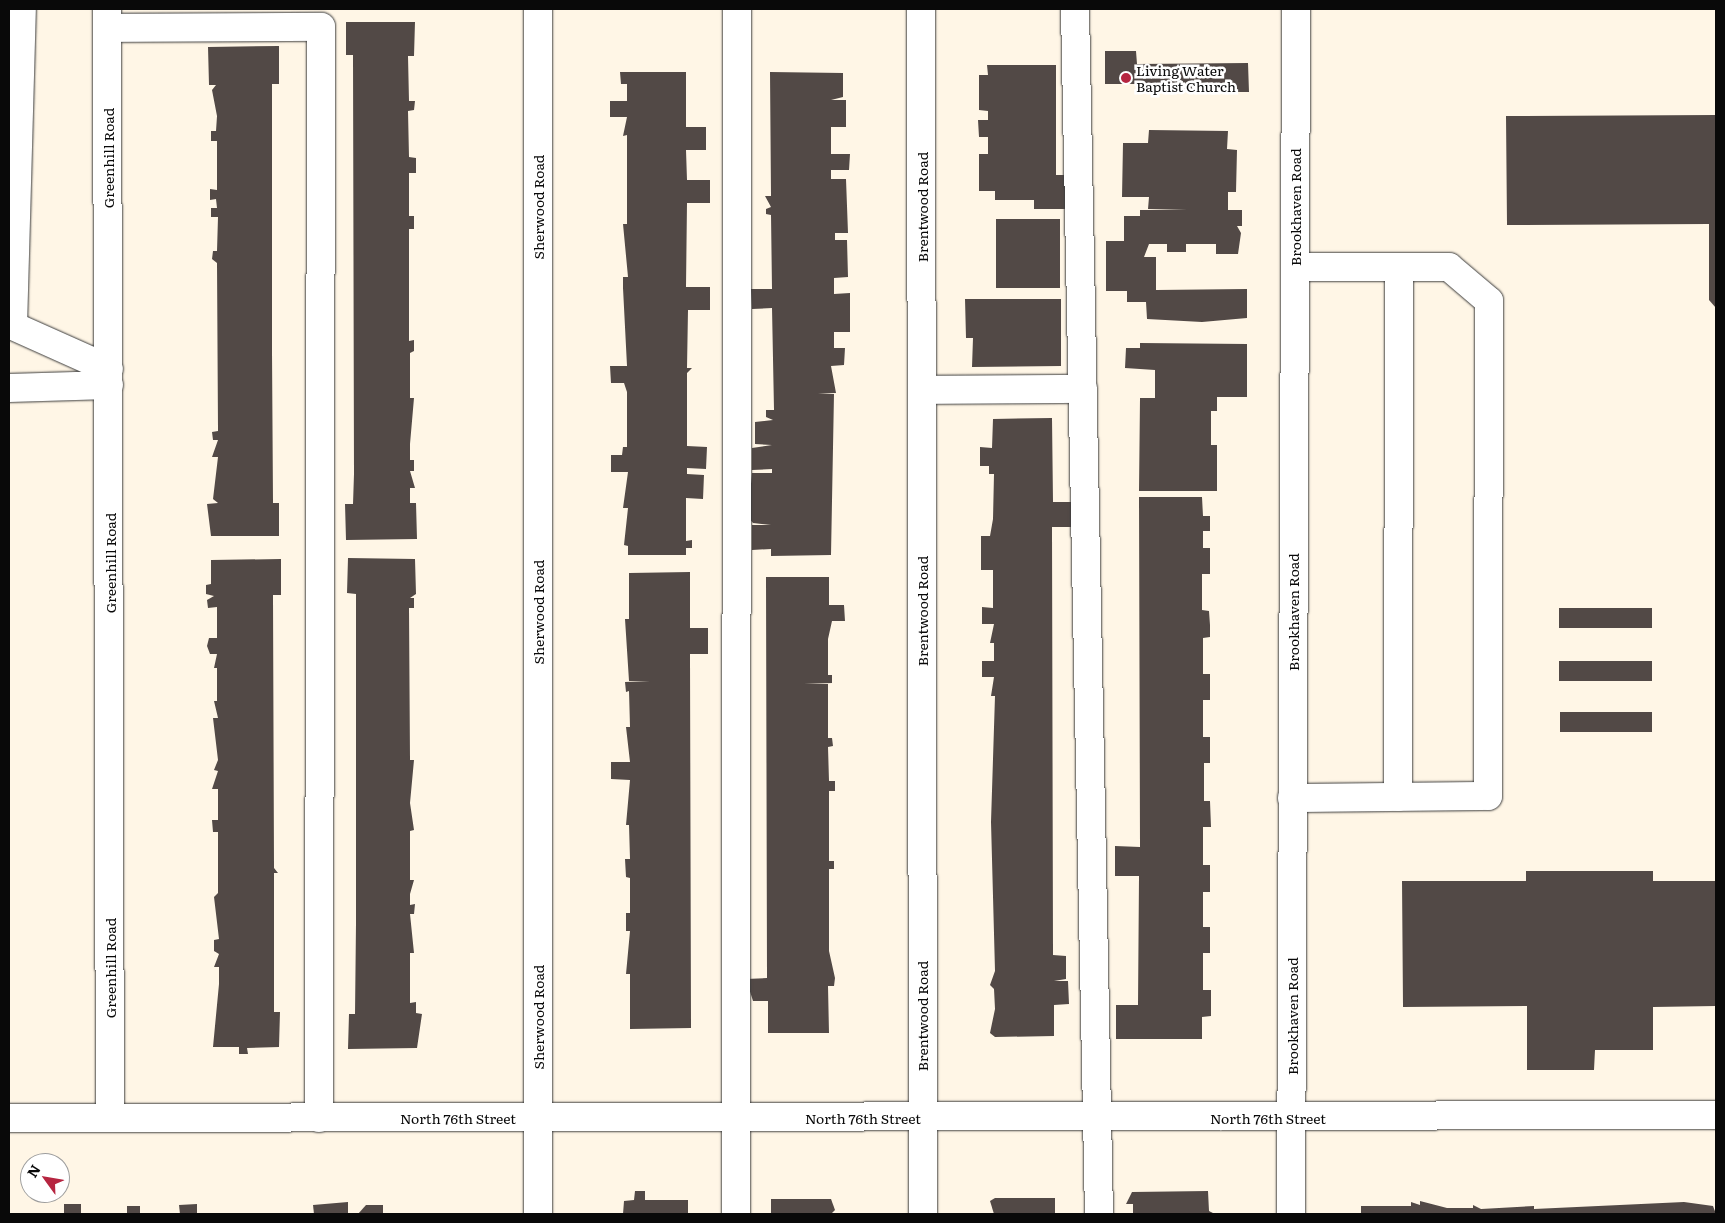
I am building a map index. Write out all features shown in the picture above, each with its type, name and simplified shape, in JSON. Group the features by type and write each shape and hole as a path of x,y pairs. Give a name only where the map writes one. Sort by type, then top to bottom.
{"street":[{"path":"22,9 11,326 109,377"},
{"name":"Sherwood Road","path":"538,9 538,1214"},
{"path":"736,1214 737,9"},
{"name":"Brentwood Road","path":"921,9 923,1214"},
{"path":"1075,9 1100,1118 1099,1214"},
{"name":"Brookhaven Road","path":"1291,1214 1296,9"},
{"path":"107,19 321,27 319,1118"},
{"name":"Greenhill Road","path":"107,19 110,1118"},
{"path":"1292,798 1488,796 1489,301 1449,266 1295,268"},
{"path":"1398,797 1399,267"},
{"path":"9,388 109,377"},
{"path":"922,390 1084,389"},
{"name":"North 76th Street","path":"9,1118 1291,1118 1716,1114"}],"building":[{"path":"346,22 415,22 414,56 408,56 409,101 415,101 414,110 408,111 409,157 416,158 416,173 409,173 409,216 414,216 414,229 409,229 409,341 414,340 414,351 410,353 410,398 414,398 410,460 414,460 414,471 410,471 415,488 410,488 410,503 416,503 417,539 346,540 345,504 353,504 354,474 353,55 346,55"},
{"path":"279,46 279,84 272,84 272,351 273,503 279,503 279,536 211,536 207,504 218,503 213,499 218,457 212,457 218,440 213,440 212,432 218,431 217,263 212,259 213,251 217,251 218,217 211,217 211,208 217,208 216,199 210,200 210,189 217,190 217,141 211,141 211,131 216,131 217,116 212,90 216,85 209,85 208,47"},
{"path":"1105,51 1136,51 1137,64 1248,63 1249,92 1137,92 1136,84 1105,84"},
{"path":"987,65 1056,65 1056,175 1067,175 1067,209 1034,209 1034,200 995,200 995,191 979,191 979,154 988,154 988,137 979,137 978,120 988,120 988,111 979,110 979,75 988,75"},
{"path":"620,72 686,72 686,127 706,127 706,150 686,150 687,180 710,180 710,203 687,203 686,287 710,287 710,310 688,310 687,368 692,368 687,373 687,446 707,447 706,469 687,468 687,474 704,475 703,499 686,498 686,541 692,540 692,548 686,548 686,555 628,555 628,546 624,545 628,508 623,508 628,472 611,472 611,455 622,455 623,447 627,447 627,392 624,383 611,383 610,366 627,366 623,277 628,277 623,224 627,224 627,135 623,136 627,117 610,117 610,101 627,101 627,84 621,84"},
{"path":"770,72 843,73 843,97 831,100 846,100 846,127 831,127 831,154 850,154 849,170 831,170 831,179 846,179 848,233 835,233 835,240 847,240 848,277 834,278 834,294 850,293 850,332 834,332 834,348 845,348 844,365 831,366 836,393 818,393 834,394 831,555 771,556 771,549 752,550 752,525 771,525 753,523 748,517 752,473 772,473 772,469 752,470 752,448 772,445 755,444 755,422 773,420 766,417 766,410 774,410 772,308 752,309 751,289 772,289 771,215 766,214 766,209 771,207 765,196 771,196"},
{"path":"1716,115 1716,308 1709,300 1709,224 1507,225 1506,116"},
{"path":"1149,130 1228,131 1227,149 1237,150 1236,192 1228,192 1228,210 1242,210 1242,226 1237,226 1241,233 1238,254 1216,254 1216,244 1186,244 1186,252 1167,252 1167,244 1149,244 1144,257 1156,257 1156,290 1247,289 1247,318 1202,322 1147,319 1146,302 1127,302 1127,291 1106,291 1106,241 1124,241 1124,216 1140,216 1140,210 1187,210 1148,209 1149,197 1122,197 1123,143 1148,143"},
{"path":"996,219 1060,219 1060,288 996,288"},
{"path":"965,299 1061,299 1061,366 972,367 973,338 966,338"},
{"path":"1140,343 1247,344 1247,397 1217,397 1217,411 1211,411 1211,445 1217,445 1217,491 1139,491 1140,398 1155,398 1155,370 1125,368 1126,348 1140,348"},
{"path":"1052,418 1053,502 1071,502 1071,527 1052,527 1053,955 1066,956 1066,979 1054,981 1068,981 1069,1004 1054,1005 1054,1036 995,1037 990,1033 995,1009 994,989 990,985 995,971 991,822 995,696 991,696 994,677 982,677 982,661 994,661 994,643 990,643 994,624 982,624 982,607 993,608 993,570 981,570 981,536 990,536 993,519 994,474 989,474 989,466 980,466 980,447 992,448 993,419"},
{"path":"1139,497 1202,497 1203,516 1210,516 1210,531 1203,531 1203,548 1210,548 1210,574 1202,574 1202,610 1209,611 1210,625 1210,637 1203,638 1203,674 1210,674 1210,700 1203,700 1203,737 1210,737 1210,763 1204,763 1204,801 1210,801 1211,827 1203,827 1203,865 1210,865 1210,892 1203,892 1203,927 1210,927 1210,953 1203,953 1203,990 1211,990 1211,1016 1202,1017 1202,1039 1116,1039 1116,1005 1138,1005 1139,876 1115,876 1115,846 1140,847"},
{"path":"348,558 415,559 416,594 410,598 414,598 414,608 409,608 410,760 414,760 410,803 414,830 410,831 410,880 414,880 410,894 410,905 415,904 414,914 410,914 414,953 410,953 410,1003 416,1002 416,1013 422,1014 417,1048 348,1049 349,1014 355,1014 356,594 347,593"},
{"path":"281,559 281,595 273,595 274,868 278,873 274,873 274,1012 280,1012 279,1047 247,1048 248,1054 239,1054 239,1047 213,1047 219,984 219,967 214,967 219,954 214,951 214,940 219,939 214,897 218,893 218,832 213,832 212,820 218,820 218,789 212,789 218,771 214,770 218,760 213,718 218,718 214,701 217,701 217,668 214,668 217,654 210,654 207,646 209,638 217,638 217,607 208,608 207,600 214,596 206,594 206,585 211,584 211,560"},
{"path":"690,572 690,628 708,628 708,654 690,654 691,1028 630,1029 630,974 626,974 630,931 626,931 626,913 630,913 630,878 626,877 625,859 630,859 629,825 626,825 630,780 611,779 611,762 630,762 626,727 630,727 629,691 626,692 625,682 650,681 629,681 625,619 629,619 629,573"},
{"path":"766,577 829,577 829,605 844,605 845,621 832,621 828,639 828,675 832,675 832,683 804,684 828,684 828,738 832,738 833,746 828,747 829,781 835,781 835,791 829,791 829,861 834,861 834,869 829,869 829,951 835,978 834,986 828,986 829,1033 768,1033 768,1001 753,1001 746,979 767,978"},
{"path":"1559,608 1652,608 1652,628 1559,628"},
{"path":"1559,661 1652,661 1652,681 1559,681"},
{"path":"1560,712 1652,712 1652,732 1560,732"},
{"path":"1526,871 1653,871 1653,881 1716,881 1716,1006 1653,1007 1653,1050 1595,1050 1594,1070 1527,1070 1527,1006 1403,1007 1402,881 1526,881"},
{"path":"635,1191 645,1191 645,1200 688,1200 688,1214 623,1214 624,1201 634,1200"},
{"path":"1208,1191 1209,1211 1215,1214 1133,1214 1133,1204 1126,1204 1132,1192"},
{"path":"995,1198 1055,1198 1055,1214 994,1214 990,1201"},
{"path":"771,1199 831,1199 835,1210 831,1214 771,1214"},
{"path":"1420,1201 1447,1208 1473,1208 1473,1205 1481,1209 1534,1206 1534,1209 1684,1202 1713,1206 1716,1214 1361,1214 1361,1206 1411,1206 1411,1202 1420,1205"},
{"path":"348,1202 348,1214 314,1214 313,1205"},
{"path":"64,1204 81,1204 81,1214 64,1214"},
{"path":"197,1204 197,1214 180,1214 179,1205"},
{"path":"366,1205 383,1205 383,1214 358,1214"},
{"path":"127,1206 140,1206 140,1214 127,1214"}],"place":[{"name":"Living Water Baptist Church","path":"1126,78"}]}
